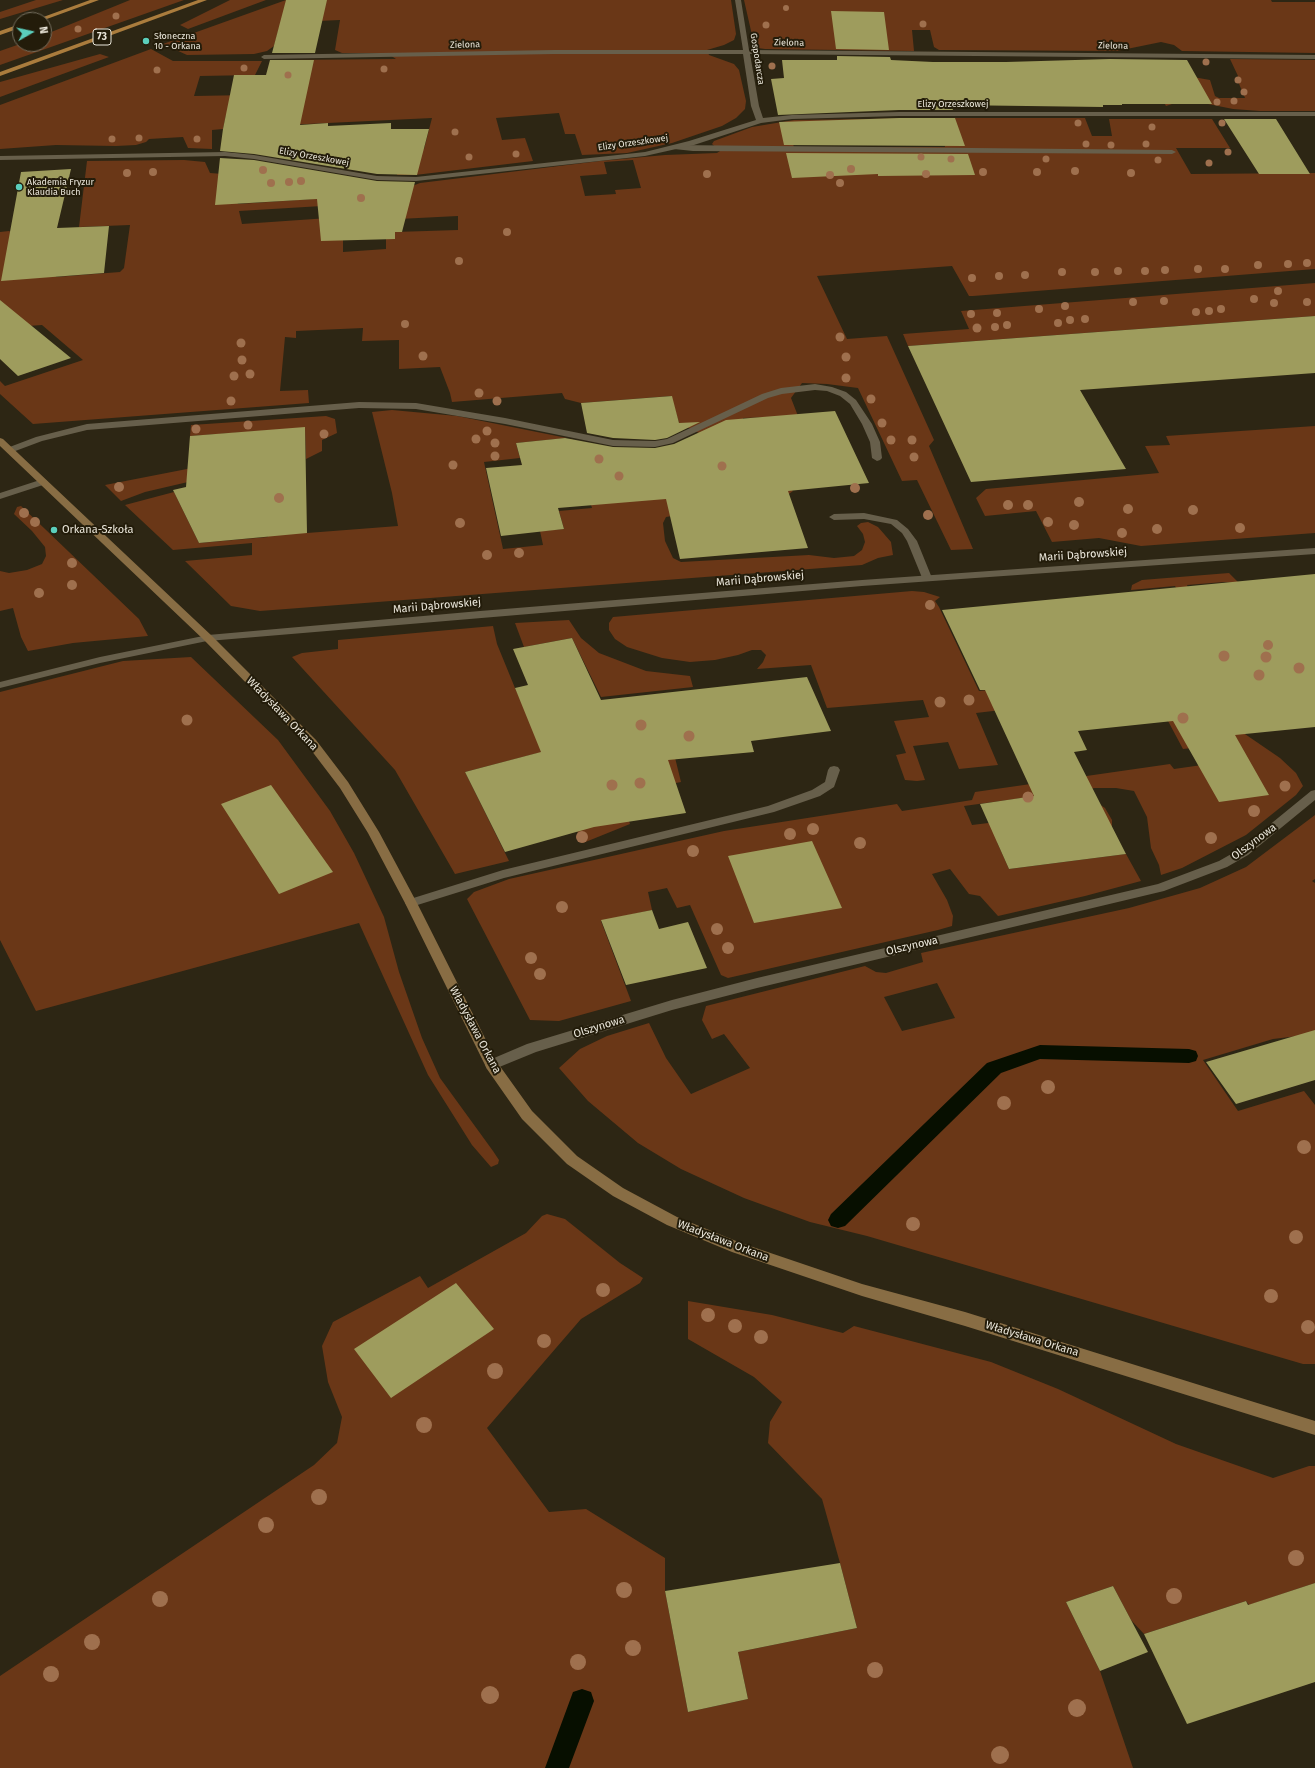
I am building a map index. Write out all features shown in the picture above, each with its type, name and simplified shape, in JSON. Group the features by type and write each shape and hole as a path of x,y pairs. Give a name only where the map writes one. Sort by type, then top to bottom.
{"main road":[{"path":"52,15 96,0"},
{"name":"73","path":"0,74 204,0"},
{"path":"0,33 12,29"}],"street":[{"name":"Gospodarcza","path":"738,0 755,106 760,121"},
{"name":"Zielona","path":"264,57 562,52 746,52 1315,57"},
{"name":"Elizy Orzeszkowej","path":"0,158 225,154 254,157 377,178 404,179 645,154 677,147 760,121 792,116 846,114 1315,114"},
{"path":"677,147 693,150 1172,152"},
{"path":"5,446 87,427 365,405 416,406 505,421 613,443 655,444 670,441 765,396 781,391 799,388 815,388 843,394 853,402 867,424 875,442 877,458"},
{"name":"Władysława Orkana","path":"5,446 208,638 312,743 344,785 373,832 411,903 492,1065 527,1115 572,1160 618,1192 672,1221 737,1248 862,1290 966,1319 1315,1428"},
{"path":"0,496 42,482"},
{"path":"834,517 864,516 894,522 912,541 927,578"},
{"name":"Marii Dąbrowskiej","path":"0,685 121,655 208,638 480,614 927,578 1315,551"},
{"path":"411,903 503,874 770,809 816,793 830,784 834,770"},
{"name":"Olszynowa","path":"492,1065 532,1048 686,1001 1160,888 1223,864 1244,852 1315,794"}],"shaded area":[{"path":"36,0 63,0 23,12 12,12 12,15 0,19 0,12"},
{"path":"130,0 184,0 52,47 52,32"},
{"path":"230,0 266,0 188,29 180,25"},
{"path":"286,0 731,0 736,34 734,40 724,45 707,50 709,55 734,64 739,70 746,101 745,109 736,118 722,126 672,143 627,153 582,155 575,134 565,134 559,113 496,118 502,140 525,138 533,161 415,175 397,175 400,158 424,149 432,118 265,126 269,112 226,115 223,129 212,130 212,149 188,148 183,137 149,139 146,142 136,145 56,145 0,149 0,105 151,49 173,61 262,61 255,75 200,76 194,96 249,95 292,60 396,59 387,53 342,53 335,50 340,20 318,21 279,28 274,46 267,51 254,54 187,55 163,44"},
{"path":"744,0 1271,0 1272,2 1315,2 1315,53 1182,51 1174,45 1161,42 1117,51 939,50 934,47 930,30 912,30 914,51 765,49 758,48 754,44"},
{"path":"12,47 12,52 37,52 0,65 0,51"},
{"path":"100,54 109,57 0,97 0,82"},
{"path":"1230,59 1315,60 1315,111 1260,111 1233,109 1208,104 1175,103 1166,106 1160,95 1193,77 1210,80 1215,96 1219,98 1245,98 1237,79 1238,76"},
{"path":"1085,118 1092,136 1112,136 1109,119 1212,119 1230,148 1176,148 1191,174 1315,173 1315,269 973,296 969,296 952,266 817,276 847,339 887,336 934,440 929,446 973,549 951,550 917,480 902,481 858,388 827,384 802,383 791,398 798,416 743,418 742,429 773,472 793,491 785,497 666,517 663,523 665,541 673,558 681,562 809,555 834,558 854,556 862,550 865,542 863,534 857,526 861,523 868,522 878,527 891,542 893,555 878,558 862,565 260,611 231,606 185,561 252,555 252,543 173,550 125,505 174,492 199,543 268,537 231,472 145,492 121,501 105,485 192,468 298,460 307,533 398,526 392,493 372,412 392,410 457,416 567,438 516,443 520,458 484,462 503,549 543,545 540,531 564,529 559,511 592,508 570,439 647,460 699,433 679,423 671,396 581,403 565,399 562,393 452,402 440,367 399,369 399,340 362,341 363,328 296,331 296,338 285,337 280,391 308,390 309,403 33,424 0,394 0,381 5,386 83,360 42,325 0,328 0,232 9,231 52,255 56,277 120,272 124,268 130,225 79,227 87,161 184,160 205,162 210,173 223,174 238,204 343,197 372,203 239,211 242,224 343,217 343,252 386,249 386,239 395,239 395,232 458,230 458,216 379,220 407,188 420,183 600,161 665,155 717,153 720,151 712,144 714,141 752,127 794,120","holes":["786,124 943,137 945,147 794,147","633,160 641,188 615,190 616,194 585,196 580,176 607,174 604,162"]},
{"path":"1315,283 1315,316 908,346 903,334 969,329 961,311"},
{"path":"326,416 335,419 337,433 322,440 322,451 306,459 305,428 190,436 191,425"},
{"path":"1315,426 1315,533 1141,546 1099,538 1052,542 1036,511 985,516 976,498 986,489 1159,473 1145,446 1170,445 1166,436"},
{"path":"21,506 139,619 148,636 73,643 28,651 21,637 13,608 0,611 0,571 9,573 27,570 42,564 46,556 45,547 32,531 14,514 17,507"},
{"path":"1229,573 1239,583 1224,582 1187,585 1201,615 1222,647 1229,648 1276,642 1315,644 1315,712 1297,683 1218,691 1210,676 1196,677 1194,674 1088,684 1095,699 976,713 998,765 959,769 948,742 913,746 925,780 917,781 905,780 896,755 906,753 894,721 929,717 923,700 827,708 811,665 757,669 763,662 766,655 761,650 752,650 715,660 690,662 662,658 627,647 615,639 609,630 609,623 613,617 912,591 924,592 940,597 935,601 979,691 1142,675 1173,657 1209,650 1211,647 1175,586 1131,590 1132,585 1142,580"},
{"path":"569,620 581,638 599,653 646,671 690,676 693,687 601,697 572,638 524,647 515,623"},
{"path":"493,626 497,644 540,742 667,725 681,782 620,794 630,824 583,843 538,753 465,772 509,861 455,874 395,770 292,657 302,653 338,649 338,640"},
{"path":"191,657 278,740 330,811 354,853 384,917 399,972 422,1038 440,1078 493,1151 499,1160 498,1164 491,1167 472,1145 428,1075 359,923 36,1011 0,940 0,692 123,661"},
{"path":"1171,709 1242,732 1280,758 1296,773 1303,786 1296,795 1246,835 1182,868 1161,875 1159,865 1151,848 1147,817 1134,791 1116,788 1095,788 964,806 972,825 1021,819 1099,804 1105,808 1112,820 1112,827 997,842 1009,869 1126,854 1141,881 1085,896 998,916 980,896 969,894 950,869 932,874 947,900 953,916 952,926 728,978 721,975 690,905 677,908 667,888 648,892 652,910 601,921 631,1001 559,1021 530,1020 467,899 474,892 509,879 724,831 897,804 902,811 972,800 975,792 1170,764 1174,769 1202,765 1192,748 1183,749 1168,721"},
{"path":"1315,815 1315,879 1312,881 1315,883 1315,1034 1273,1039 1203,1060 1238,1111 1304,1091 1315,1105 1315,1364 1303,1364 867,1236 810,1222 744,1198 681,1169 638,1143 588,1101 559,1068 580,1049 607,1036 649,1023 666,1058 691,1094 750,1068 724,1034 712,1039 702,1020 706,1006 865,966 876,972 886,973 923,962 921,953 1129,908 1200,888 1246,867","holes":["937,983 955,1018 902,1031 884,997"]},
{"path":"547,1214 565,1219 620,1263 643,1278 640,1283 581,1319 487,1428 549,1512 586,1509 665,1558 665,1591 688,1712 748,1699 738,1652 857,1628 822,1499 768,1443 770,1422 782,1402 754,1377 688,1339 688,1301 772,1315 843,1333 854,1326 991,1362 1058,1389 1176,1444 1273,1478 1309,1466 1315,1466 1315,1583 1249,1605 1246,1601 1144,1634 1131,1620 1113,1586 1066,1602 1100,1671 1133,1768 0,1768 0,1676 314,1465 337,1443 342,1417 328,1382 322,1346 333,1322 420,1276 428,1288 526,1233 542,1216"}],"building":[{"path":"286,0 327,0 315,53 272,53"},
{"path":"831,11 884,12 889,50 836,49"},
{"path":"837,56 890,57 891,60 933,62 1006,62 1110,59 1187,60 1212,104 1122,104 1103,105 1103,107 951,105 953,110 899,110 778,115 771,79 784,78 782,60 837,60"},
{"path":"270,60 314,60 300,125 328,123 328,126 391,123 391,129 429,129 417,175 377,174 254,154 220,151 234,75 266,75"},
{"path":"899,118 955,118 965,146 784,145 779,122"},
{"path":"1224,119 1276,119 1310,174 1259,174"},
{"path":"786,153 968,154 975,175 878,176 878,174 792,178"},
{"path":"220,158 254,160 377,181 415,182 402,232 395,232 395,239 321,241 317,199 215,205"},
{"path":"71,169 57,228 109,226 104,273 1,281 21,172"},
{"path":"0,300 71,358 18,376 0,359"},
{"path":"1315,316 1315,373 1080,390 1126,469 971,482 908,346"},
{"path":"672,396 679,423 700,422 667,438 655,440 613,438 587,433 581,403"},
{"path":"835,411 869,483 788,491 808,548 680,559 666,499 558,508 564,529 501,536 486,468 522,465 516,443 565,438 613,447 655,448 674,444 726,420"},
{"path":"305,427 307,533 199,543 173,490 186,487 190,436"},
{"path":"1315,574 1315,727 1235,735 1269,795 1219,802 1173,721 1078,731 1087,750 1074,752 1126,854 1009,869 980,804 1034,796 985,690 980,690 942,610"},
{"path":"572,638 601,700 807,677 831,731 751,741 754,752 668,760 686,813 594,827 505,852 465,772 541,752 515,688 528,685 513,649"},
{"path":"271,785 333,872 279,894 221,804"},
{"path":"812,841 842,908 754,923 728,856"},
{"path":"652,910 659,929 688,922 707,968 626,985 601,920"},
{"path":"1315,1030 1315,1080 1236,1104 1206,1062"},
{"path":"456,1283 494,1329 391,1398 354,1349"},
{"path":"840,1563 857,1628 738,1652 748,1699 688,1712 665,1591"},
{"path":"1315,1583 1315,1682 1187,1724 1144,1634 1246,1601 1248,1605"},
{"path":"1113,1586 1148,1652 1100,1671 1066,1602"}],"waterway":[{"path":"838,1220 994,1068 1040,1052 1189,1056"},
{"path":"557,1768 582,1701"}],"place":[{"name":"Słoneczna 10 - Orkana","path":"146,41"},
{"name":"Akademia Fryzur Klaudia Buch","path":"19,187"},
{"name":"Orkana-Szkoła","path":"54,530"}]}
